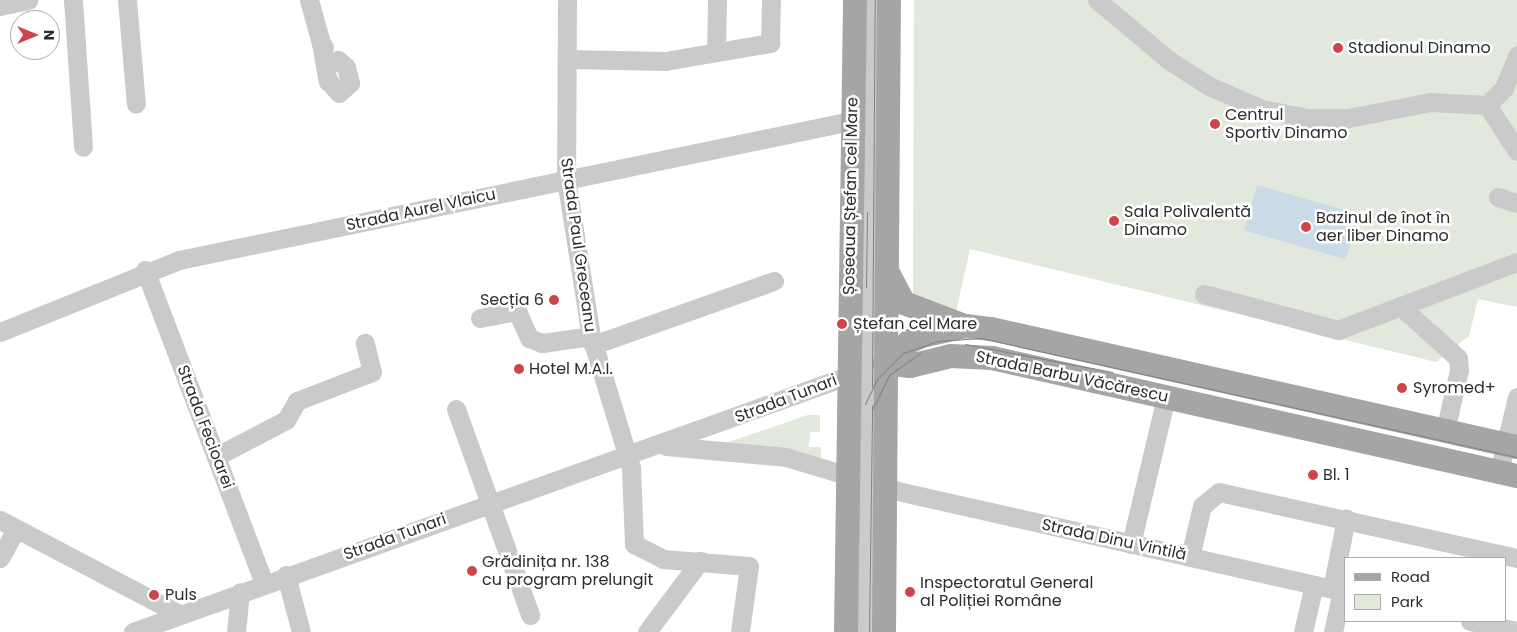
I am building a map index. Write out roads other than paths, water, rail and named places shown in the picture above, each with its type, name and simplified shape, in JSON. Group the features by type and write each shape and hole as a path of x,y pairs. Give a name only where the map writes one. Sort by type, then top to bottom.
{"main road":[{"name":"Șoseaua Ștefan cel Mare","path":"855,0 852,121 867,369 867,482 884,632"},
{"name":"Șoseaua Ștefan cel Mare","path":"846,632 867,482 867,369 887,271 889,0"},
{"path":"887,271 904,303 966,326"},
{"name":"Strada Barbu Văcărescu","path":"867,369 910,341 966,326 1046,338 1511,445"},
{"name":"Strada Barbu Văcărescu","path":"867,369 910,366 951,356 980,356 1508,474"}],"street":[{"path":"4,3 28,0"},
{"path":"73,0 83,148"},
{"path":"127,0 136,104"},
{"path":"309,0 323,45 328,81 339,93 350,83 346,67 338,60"},
{"name":"Strada Paul Greceanu","path":"567,0 566,179 592,340 628,455 634,544 663,559 700,561"},
{"path":"716,52 717,0"},
{"path":"566,58 665,61 770,43 771,0"},
{"name":"Șoseaua Ștefan cel Mare","path":"867,369 872,0"},
{"path":"1097,0 1170,61 1223,93 1262,109 1327,119 1430,102 1488,104 1504,88 1517,56"},
{"path":"1488,104 1517,151"},
{"name":"Strada Aurel Vlaicu","path":"0,332 145,270 566,179 852,121"},
{"path":"1498,197 1517,203"},
{"path":"1204,294 1338,330 1517,262"},
{"name":"Strada Fecioarei","path":"145,270 264,583"},
{"path":"480,318 517,311 529,338 542,343 592,340 774,281"},
{"path":"1400,306 1458,358 1459,370 1445,431"},
{"path":"217,456 286,420 297,402 372,372 365,343"},
{"name":"Strada Tunari","path":"133,632 264,583 867,369"},
{"path":"1508,474 1517,396"},
{"path":"1131,544 1166,397"},
{"path":"456,409 530,615"},
{"name":"Strada Tunari","path":"657,445 776,455 867,482"},
{"name":"Șoseaua Ștefan cel Mare","path":"866,632 867,482"},
{"name":"Strada Dinu Vintilă","path":"867,482 1333,589"},
{"path":"1190,557 1202,506 1219,492 1346,518 1494,556"},
{"path":"1332,632 1333,589 1346,518"},
{"path":"0,558 8,524 179,614"},
{"path":"647,632 700,561 749,566 740,632"},
{"path":"286,576 301,632"},
{"path":"1303,632 1333,589"},
{"path":"236,632 240,592"},
{"path":"1480,622 1517,631"}],"water":[{"path":"1257,185 1359,214 1346,259 1244,230"}],"tram line":[{"path":"872,387 875,0"},
{"path":"866,287 867,212"},
{"path":"865,404 877,379 903,353 937,341 981,338 1517,457"},
{"path":"965,344 1112,372"},
{"path":"872,410 889,375 921,353"},
{"path":"869,632 872,405"}],"place":[{"name":"Stadionul Dinamo","path":"1338,48"},
{"name":"Centrul Sportiv Dinamo","path":"1215,124"},
{"name":"Sala Polivalentă Dinamo","path":"1114,221"},
{"name":"Bazinul de înot în aer liber Dinamo","path":"1306,227"},
{"name":"Secția 6","path":"554,300"},
{"name":"Ștefan cel Mare","path":"842,324"},
{"name":"Hotel M.A.I.","path":"519,369"},
{"name":"Syromed+","path":"1402,388"},
{"name":"Bl. 1","path":"1313,475"},
{"name":"Grădinița nr. 138 cu program prelungit","path":"472,571"},
{"name":"Inspectoratul General al Poliției Române","path":"910,592"},
{"name":"Puls","path":"154,595"}]}
